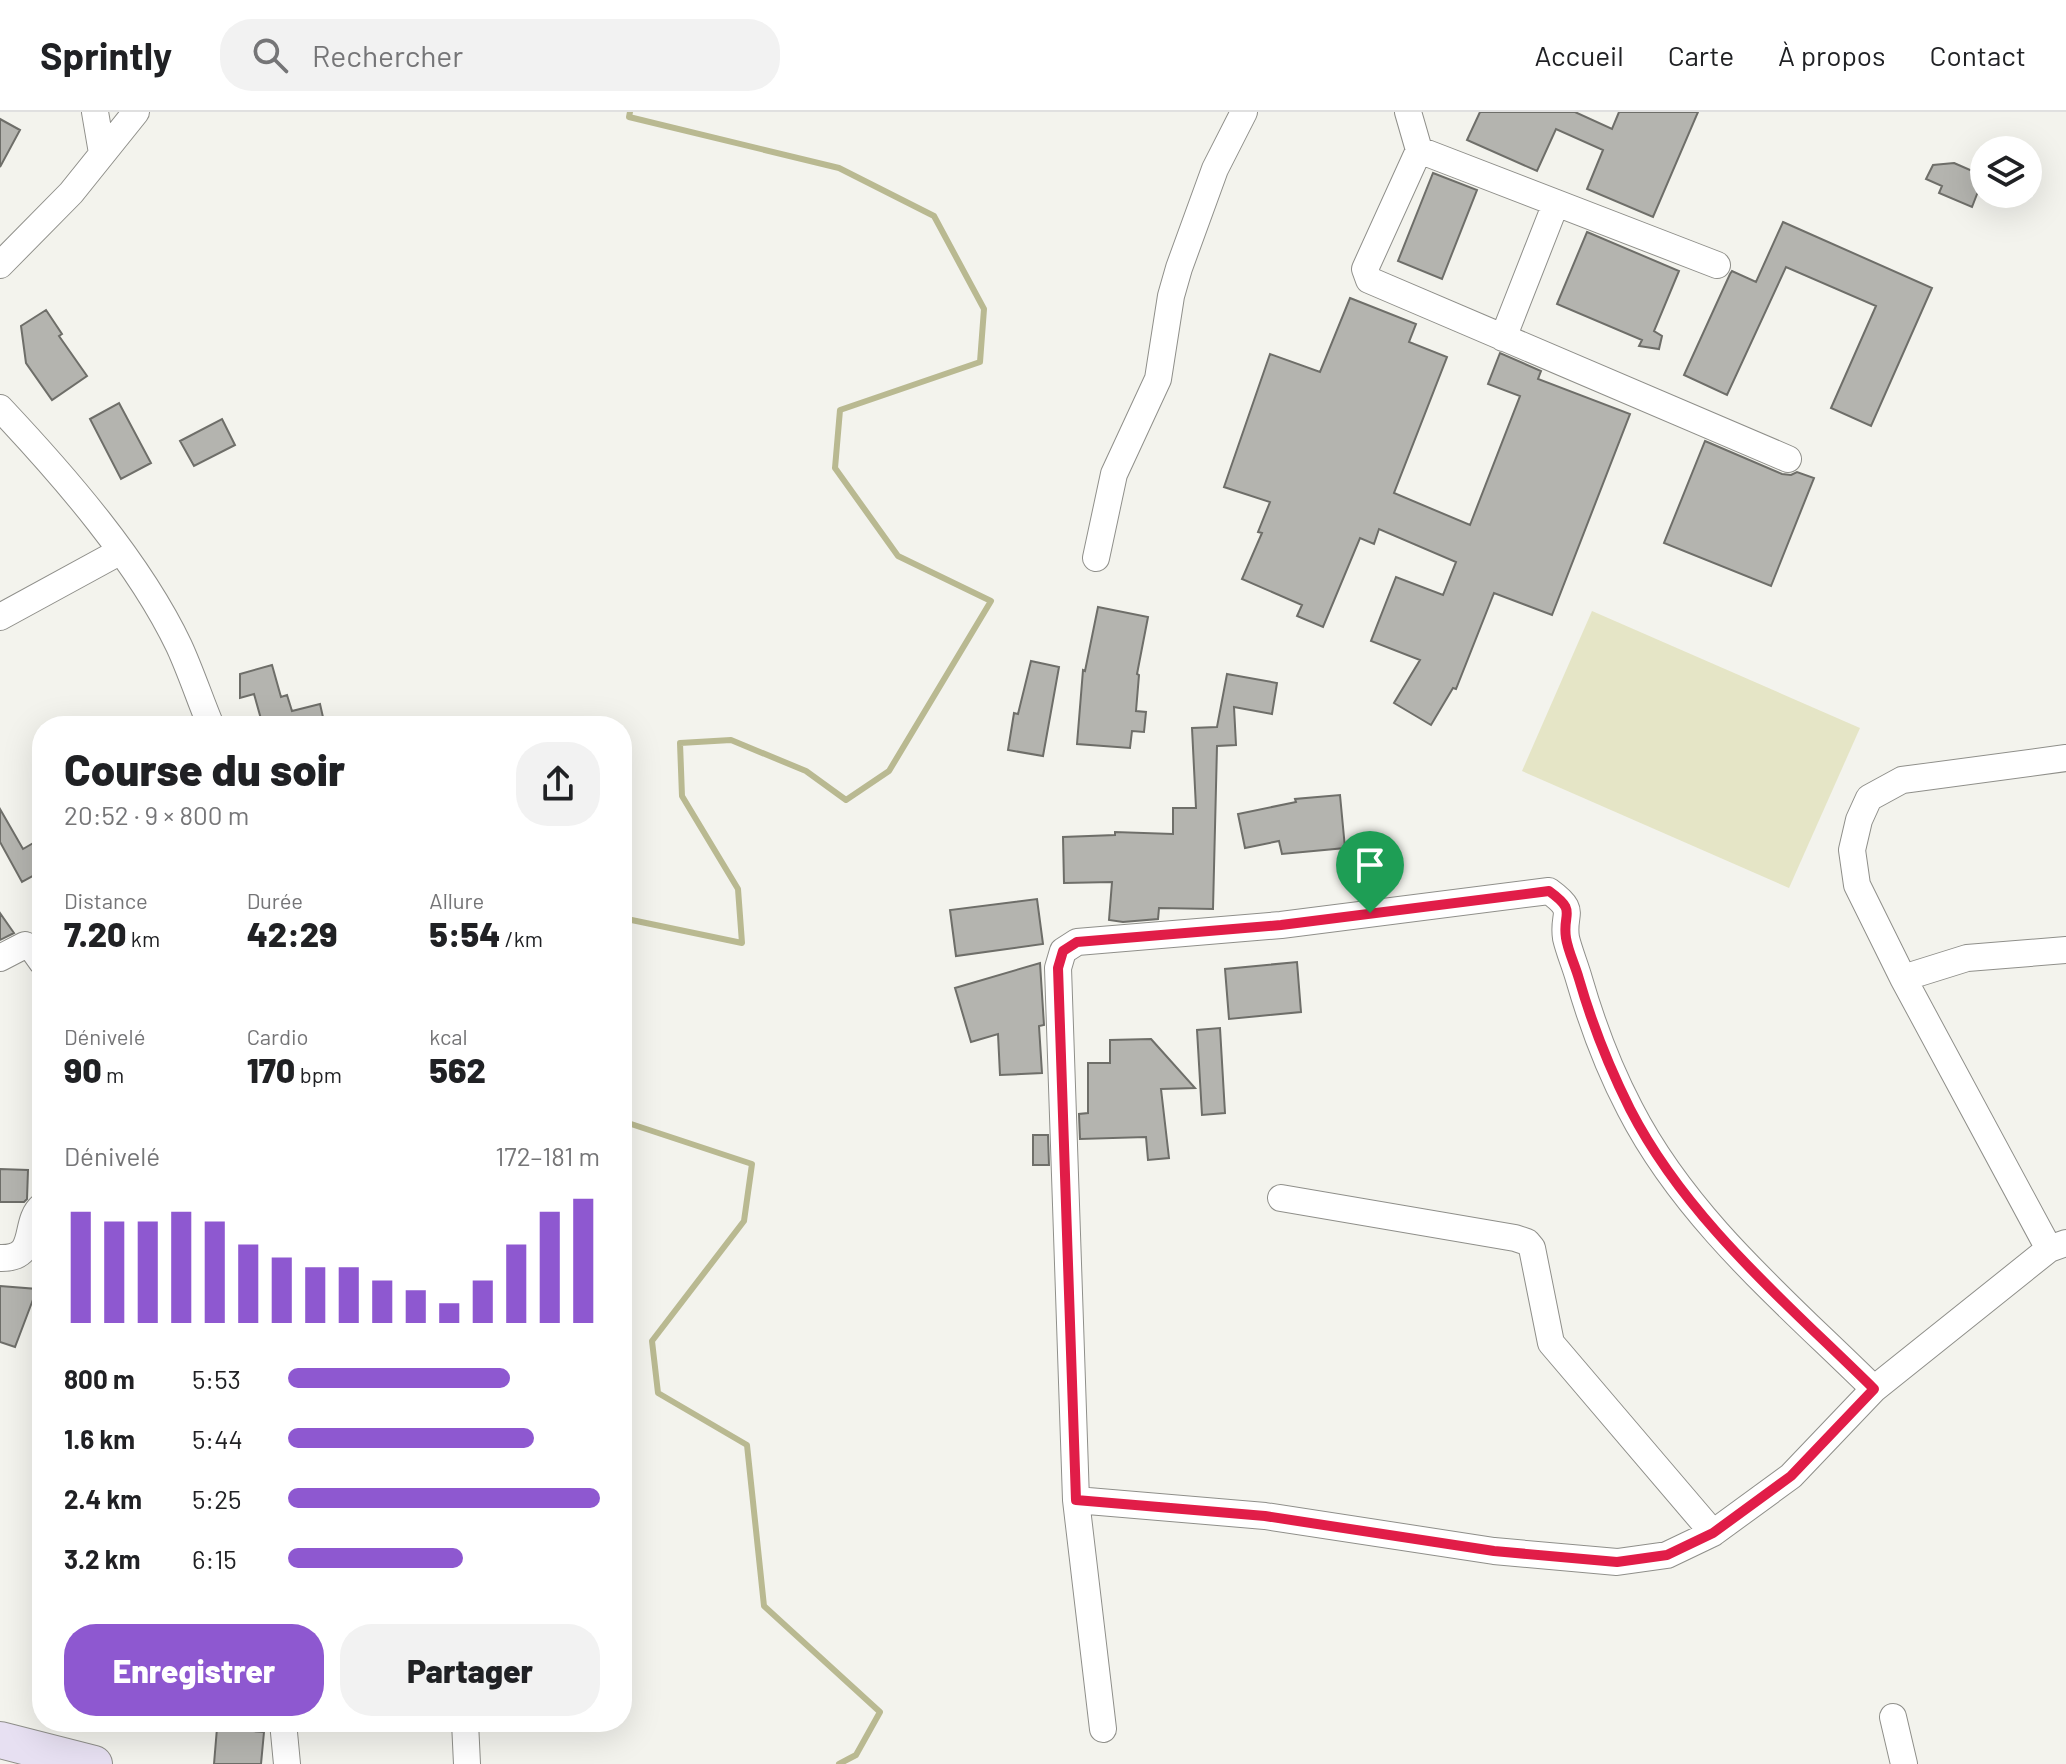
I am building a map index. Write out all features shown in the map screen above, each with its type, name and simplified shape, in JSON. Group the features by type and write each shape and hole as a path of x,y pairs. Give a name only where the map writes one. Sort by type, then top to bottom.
{"street":[{"path":"95,112 102,153"},
{"path":"0,265 71,193 136,112"},
{"path":"1096,558 1114,474 1158,379 1171,296 1179,268 1215,169 1244,112"},
{"path":"1408,112 1419,150 1365,269 1369,280 1788,459"},
{"path":"1419,150 1717,265"},
{"path":"1503,338 1556,203"},
{"path":"0,408 121,551 179,645 207,716"},
{"path":"0,617 121,551"},
{"path":"1076,1500 1265,1516 1494,1551 1617,1562 1667,1555 1713,1533 1791,1476 1874,1389 2058,1246 1903,978 1857,885 1852,850 1859,820 1869,798 1902,780 2066,758"},
{"path":"1103,1729 1076,1500 1058,968 1063,951 1077,942 1281,925 1549,891 1561,900 1569,913 1566,935 1595,1034 1630,1109 1671,1179 1711,1226 1874,1389"},
{"path":"0,958 25,945 32,948"},
{"path":"1903,978 1967,958 2066,950"},
{"path":"1281,1198 1527,1242 1532,1248 1551,1343 1713,1533"},
{"path":"0,1258 9,1259 22,1253 29,1241 32,1225"},
{"path":"1893,1717 1904,1764"},
{"path":"284,1732 287,1764"},
{"path":"465,1732 467,1764"},
{"path":"0,1740 90,1764"}],"green space":[{"path":"1592,611 1860,728 1789,888 1522,771"}],"building":[{"path":"1480,112 1575,112 1612,129 1619,112 1698,112 1653,217 1587,189 1603,150 1556,129 1537,171 1467,140"},
{"path":"0,119 20,130 0,167"},
{"path":"1954,163 1970,170 1970,206 1939,193 1942,186 1926,179 1933,165"},
{"path":"1433,173 1477,190 1442,279 1398,261"},
{"path":"1783,222 1932,288 1871,426 1831,408 1876,306 1786,267 1727,395 1684,375 1730,274 1732,271 1756,282"},
{"path":"1587,232 1679,271 1654,331 1662,336 1659,349 1639,346 1642,340 1557,304"},
{"path":"1350,298 1416,324 1409,342 1447,357 1394,493 1470,525 1520,396 1488,384 1500,353 1541,371 1538,379 1630,414 1552,615 1494,593 1456,689 1453,688 1431,725 1394,703 1420,660 1371,641 1396,577 1443,595 1456,562 1379,529 1374,544 1360,538 1323,627 1297,616 1302,605 1242,579 1262,533 1258,532 1270,502 1224,487 1270,354 1320,372"},
{"path":"46,310 62,334 59,336 87,376 52,400 26,363 21,326"},
{"path":"119,403 151,463 121,479 90,419"},
{"path":"222,419 235,445 194,466 180,441"},
{"path":"1705,441 1782,474 1797,472 1814,478 1771,586 1664,543"},
{"path":"1098,607 1148,617 1137,674 1136,711 1146,712 1144,732 1132,731 1130,748 1077,744 1083,670"},
{"path":"1031,661 1059,667 1043,756 1008,750 1014,713 1018,714"},
{"path":"272,665 281,697 287,695 292,711 320,704 323,716 260,716 254,694 240,698 240,674"},
{"path":"1227,674 1277,683 1272,714 1234,707 1236,745 1217,746 1213,909 1159,908 1158,919 1109,920 1112,882 1064,883 1063,837 1115,835 1115,832 1173,834 1173,808 1196,808 1192,728 1217,727"},
{"path":"1340,795 1345,848 1282,854 1279,841 1245,848 1238,814 1296,802 1295,799"},
{"path":"0,809 23,849 32,844 32,876 22,882 0,842"},
{"path":"1037,899 1043,944 956,956 950,910"},
{"path":"0,913 14,933 0,940"},
{"path":"1297,962 1301,1012 1229,1019 1225,969"},
{"path":"1040,963 1044,1025 1039,1026 1042,1073 1000,1075 998,1034 971,1042 955,988"},
{"path":"1220,1028 1225,1113 1202,1115 1197,1030"},
{"path":"1151,1039 1195,1088 1161,1089 1169,1158 1148,1160 1146,1137 1080,1139 1079,1114 1088,1113 1088,1063 1110,1063 1110,1040"},
{"path":"1033,1135 1048,1135 1049,1165 1033,1165"},
{"path":"0,1169 28,1170 27,1199 24,1202 0,1202"},
{"path":"0,1286 32,1289 32,1302 15,1347 0,1342"},
{"path":"217,1732 264,1732 261,1764 214,1764"}],"waterway":[{"path":"630,112 629,117 839,168 934,216 984,309 980,362 840,410 835,468 898,556 991,601 889,771 846,800 806,771 731,740 680,743 682,796 738,889 742,943 632,920"},
{"path":"632,1124 752,1164 744,1221 652,1341 658,1393 747,1445 764,1606 880,1712 856,1755 839,1764"}],"route":[{"path":"1549,891 1561,900 1569,913 1566,935 1595,1034 1630,1109 1671,1179 1711,1226 1874,1389 1791,1476 1713,1533 1667,1555 1617,1562 1494,1551 1265,1516 1076,1500 1058,968 1063,951 1077,942 1281,925 1370,913 1549,891"}]}
